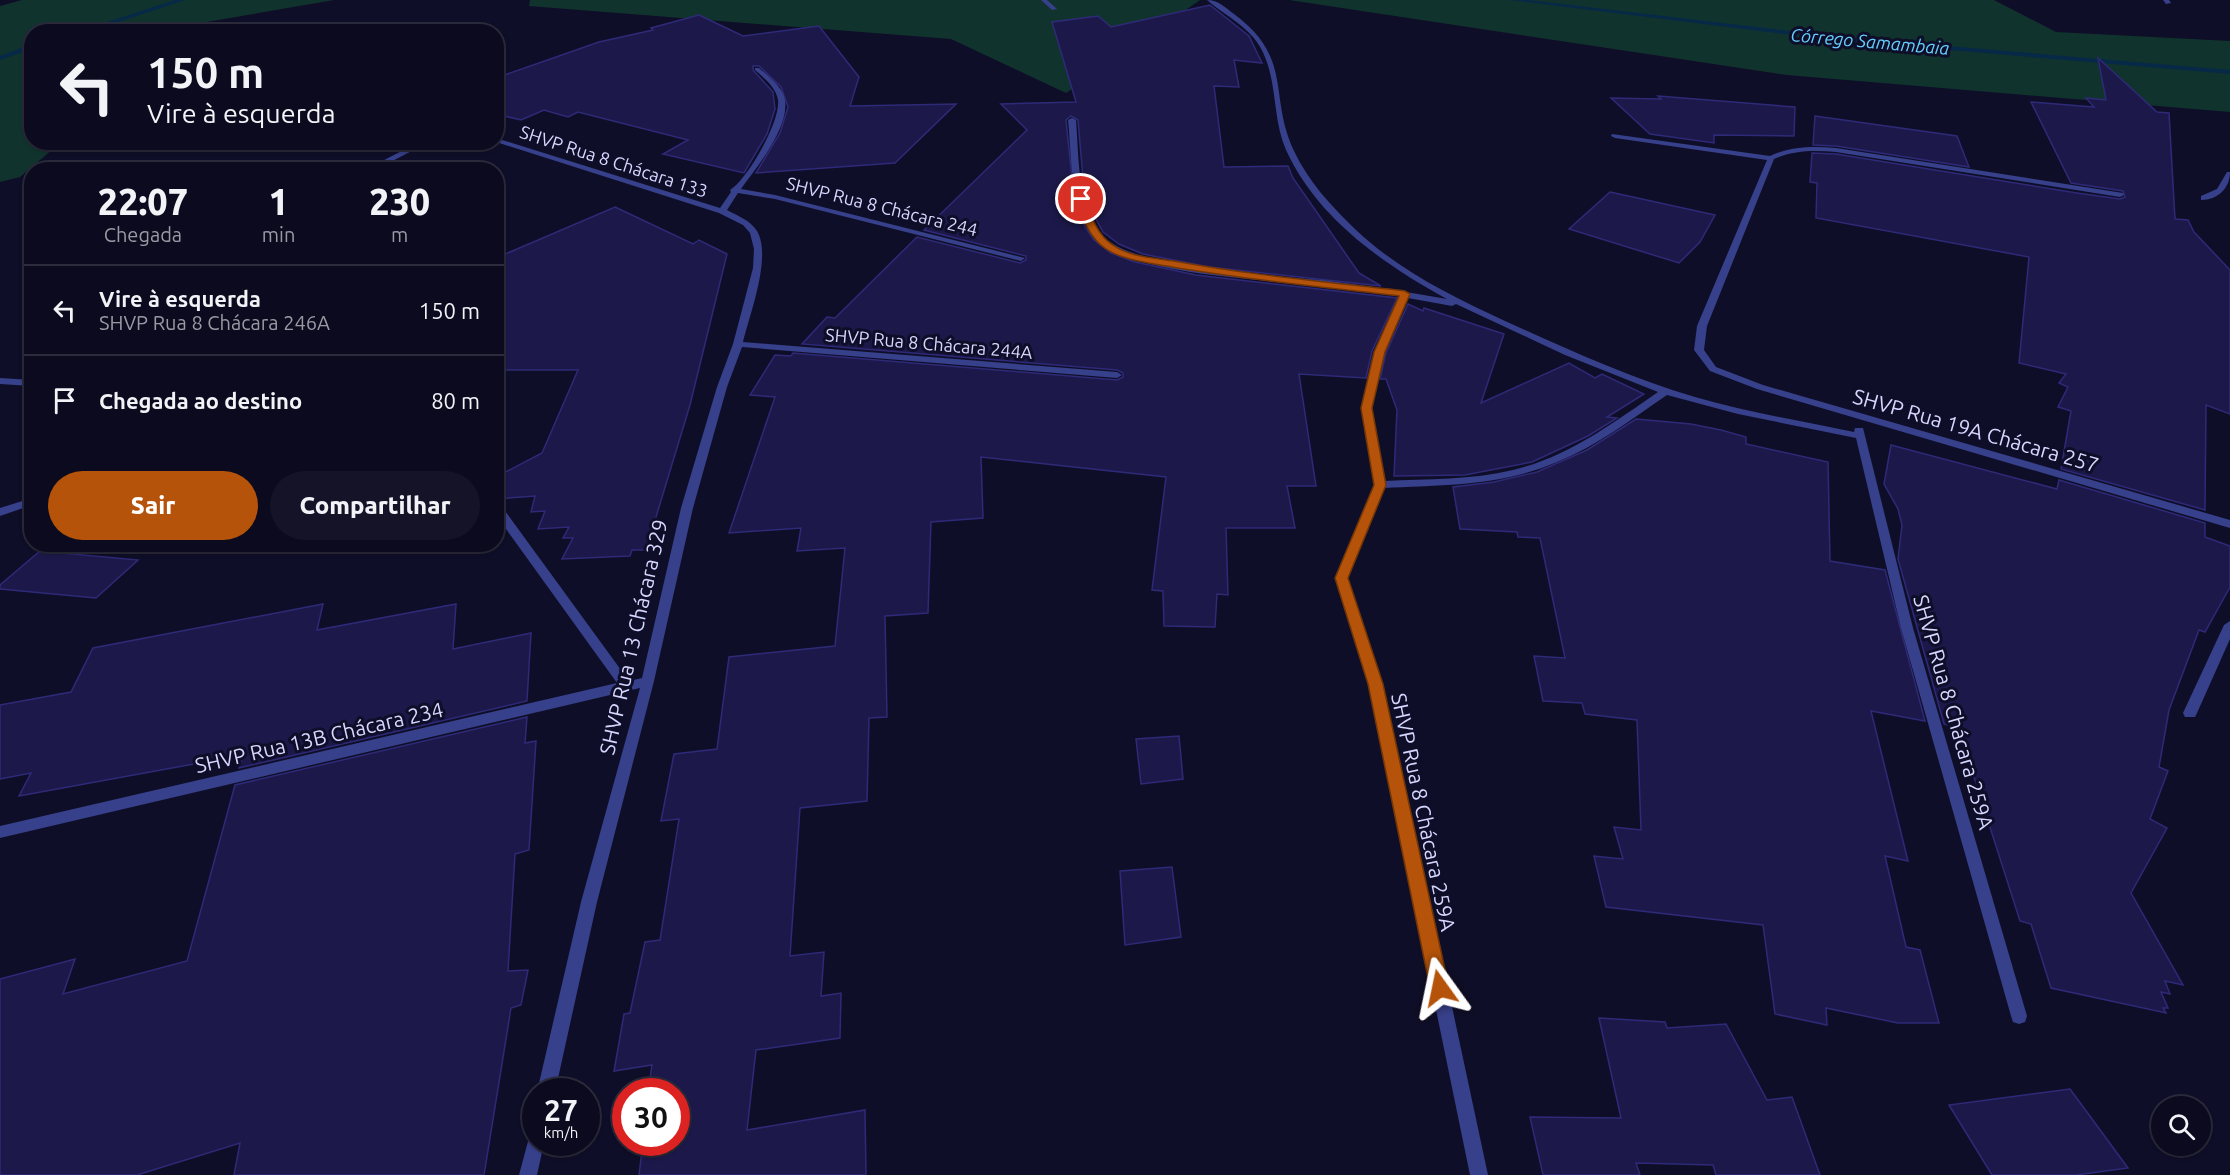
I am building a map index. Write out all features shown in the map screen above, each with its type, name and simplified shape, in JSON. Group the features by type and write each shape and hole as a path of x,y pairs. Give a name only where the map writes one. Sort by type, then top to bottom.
{"street":[{"path":"1044,0 1054,9"},
{"path":"1210,0 1252,32 1265,50 1276,84 1282,129 1298,165 1328,207 1365,244 1460,304 1587,360 1666,391 1758,415 1860,436"},
{"path":"722,211 769,141 781,116 781,98 772,83 757,69"},
{"path":"1072,120 1081,199 1088,220 1099,237 1110,248 1159,263 1405,294 1460,304"},
{"path":"1615,136 1771,158 1800,148 1828,149 2120,195"},
{"name":"SHVP Rua 8 Chácara 133","path":"504,143 722,211"},
{"path":"385,162 409,150"},
{"name":"SHVP Rua 19A Chácara 257","path":"1771,158 1701,332 1699,350 1713,369 1760,387 1856,417 2230,524"},
{"path":"2204,198 2220,191 2230,174"},
{"name":"SHVP Rua 8 Chácara 244","path":"734,190 775,197 1022,258"},
{"name":"SHVP Rua 13 Chácara 329","path":"549,1078 590,902 648,681 687,508 722,387 738,344 757,268 758,249 754,233 746,223 722,211"},
{"path":"1405,294 1379,352 1367,408 1380,485 1461,480 1533,468 1602,435 1666,391"},
{"name":"SHVP Rua 8 Chácara 244A","path":"738,344 1117,375"},
{"path":"0,381 24,382"},
{"name":"SHVP Rua 8 Chácara 259A","path":"1856,417 1907,628 2019,1016"},
{"name":"SHVP Rua 8 Chácara 259A","path":"1380,485 1341,578 1376,684 1479,1175"},
{"path":"0,512 24,504"},
{"path":"504,517 585,633 627,687"},
{"path":"2190,713 2230,625"},
{"name":"SHVP Rua 13B Chácara 234","path":"0,832 648,681"},
{"path":"528,1175 532,1156"}],"green space":[{"path":"22,0 334,0 195,24 24,24 24,150 52,150 38,162 24,162 24,174 20,177 0,182 0,6"},
{"path":"530,0 1200,0 1066,93 951,39 529,6"},
{"path":"1289,0 1994,0 2056,32 2230,41 2230,112 1787,75"}],"building":[{"path":"1210,5 1249,36 1262,63 1234,60 1239,87 1214,86 1224,167 1288,166 1293,178 1359,273 1381,286 1209,267 1143,254 1119,244 1103,232 1090,208 1083,179 1078,120 1071,116 1066,120 1074,198 1085,227 1094,240 1111,253 1135,262 1196,275 1397,298 1372,351 1366,378 1299,374 1316,486 1287,486 1295,528 1226,528 1228,595 1217,594 1215,627 1164,626 1163,591 1152,590 1166,477 981,457 983,518 931,522 928,613 885,616 887,717 869,718 867,801 800,808 790,956 824,952 821,996 841,993 840,1038 756,1050 747,1130 865,1110 866,1175 639,1175 641,1156 690,1156 690,1078 650,1078 652,1065 614,1071 624,1014 630,1013 645,942 660,940 679,819 661,821 674,754 717,749 729,657 835,646 845,548 797,551 801,528 729,533 775,397 750,395 775,355 791,356 793,353 1117,380 1123,377 1123,373 1117,370 802,344 827,317 835,318 917,237 1020,263 1026,260 1026,256 924,230 1027,130 1001,104 1076,102 1052,22 1098,16 1111,27"},
{"path":"699,15 743,36 819,26 859,77 850,106 956,104 895,163 756,173 780,133 788,107 781,87 759,66 753,66 753,70 773,92 775,109 767,134 744,173 663,154 688,140 578,112 568,117 544,110 521,120 504,116 504,75 599,42 653,30 651,28"},
{"path":"2098,58 2157,112 2169,113 2175,219 2188,220 2194,232 2230,270 2230,414 2206,405 2205,510 2061,469 2071,411 2058,407 2068,387 2059,383 2066,374 2019,363 2029,257 1816,218 1817,183 1810,182 1812,153 1836,154 2077,193 2120,199 2125,197 2123,191 2071,183 2031,102 2094,107 2086,98 2106,100"},
{"path":"1658,96 1795,107 1794,136 1714,135 1714,143 1650,134 1611,98 1661,99"},
{"path":"1815,116 1957,136 1969,167 1836,146 1813,145"},
{"path":"1610,192 1715,215 1700,242 1679,263 1569,229"},
{"path":"615,207 693,244 699,240 727,254 690,405 646,550 632,550 630,556 562,559 573,538 563,538 569,527 538,529 545,511 531,512 535,496 504,498 504,473 542,453 578,370 504,370 504,255"},
{"path":"1408,304 1423,311 1424,308 1504,334 1481,403 1569,363 1595,378 1602,374 1644,394 1607,417 1617,418 1588,436 1532,462 1465,475 1394,476 1397,410 1386,379 1380,379 1386,353"},
{"path":"1636,419 1691,424 1721,430 1746,437 1746,444 1828,462 1830,561 1885,570 1925,721 1871,711 1908,861 1885,856 1906,947 1920,950 1939,1023 1898,1023 1826,1008 1827,1025 1775,1014 1763,925 1606,907 1594,856 1623,859 1614,827 1641,830 1637,720 1585,714 1582,703 1543,701 1534,656 1565,658 1540,538 1518,537 1517,532 1460,529 1453,487 1494,482 1537,472 1587,450"},
{"path":"1891,445 2057,489 2059,480 2205,523 2205,537 2230,546 2230,587 2205,632 2199,630 2169,710 2159,767 2168,771 2150,819 2167,828 2131,893 2183,985 2165,981 2170,994 2161,992 2168,1008 2163,1008 2166,1013 2051,988 2031,924 2020,921 1963,743 1951,726 1944,724 1898,559 1902,525 1898,509 1884,484"},
{"path":"39,552 138,560 96,598 0,589 0,585"},
{"path":"323,604 317,630 456,604 453,649 531,633 527,701 239,768 243,755 19,796 31,773 0,779 0,705 71,692 93,648"},
{"path":"527,717 525,743 536,741 529,850 515,854 508,971 528,970 521,1005 511,1008 484,1175 234,1175 240,1143 137,1175 0,1175 0,979 75,959 63,994 187,961 235,785"},
{"path":"1179,736 1183,779 1141,784 1136,739"},
{"path":"1172,867 1181,937 1125,945 1120,871"},
{"path":"1599,1018 1665,1022 1667,1028 1726,1024 1767,1100 1792,1097 1820,1175 1716,1175 1713,1165 1636,1163 1640,1175 1543,1175 1530,1117 1621,1118"},
{"path":"2070,1089 2128,1168 2076,1175 1992,1175 1949,1105"}],"waterway":[{"path":"105,24 182,0"},
{"name":"Córrego Samambaia","path":"1512,0 1841,39 2230,72"},
{"path":"0,58 24,49"}],"route":[{"path":"1081,199 1088,220 1099,237 1110,248 1134,257 1202,269 1405,294 1379,352 1370,382 1367,408 1372,453 1380,485 1341,578 1376,684 1440,988"}]}
